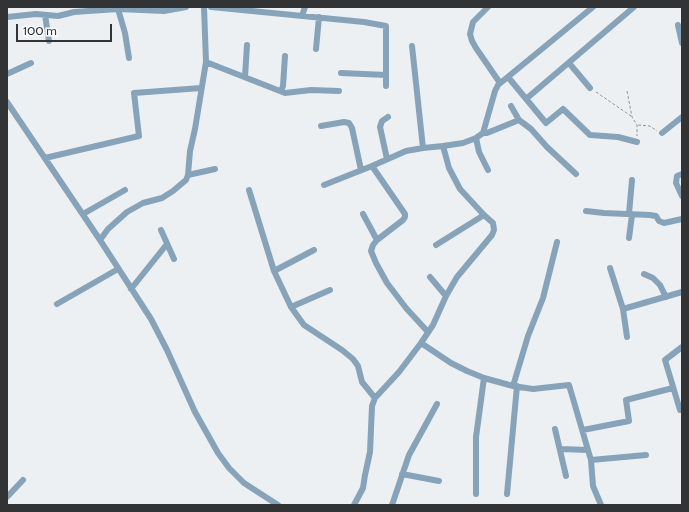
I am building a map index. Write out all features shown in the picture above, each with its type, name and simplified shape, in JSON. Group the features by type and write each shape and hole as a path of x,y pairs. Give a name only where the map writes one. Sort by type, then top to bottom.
{"street":[{"path":"36,14 39,7"},
{"path":"7,17 36,14 58,16 74,12 141,8 164,11 186,7"},
{"path":"100,240 108,229 127,212 143,203 162,198 182,184 188,175 190,151 206,62 204,7"},
{"path":"211,7 319,17 386,26 386,86"},
{"path":"302,16 305,7"},
{"path":"488,7 473,22 470,34 476,48 500,83"},
{"path":"483,133 495,91 500,83 593,7"},
{"path":"526,99 634,7"},
{"path":"118,9 125,33 129,58"},
{"path":"45,15 49,41"},
{"path":"316,49 319,17"},
{"path":"678,25 682,43"},
{"path":"245,77 247,45"},
{"path":"412,46 423,148"},
{"path":"281,92 283,86 285,56"},
{"path":"206,62 285,93 311,90 339,91"},
{"path":"7,74 31,63"},
{"path":"568,63 590,88"},
{"path":"341,73 386,75"},
{"path":"508,77 546,123 563,110 590,135 618,137 637,142"},
{"path":"45,158 139,136 134,93 201,88"},
{"path":"7,102 83,214 151,319 198,418 218,453 229,468 244,483 278,505"},
{"path":"511,106 519,120 531,129 547,148 576,174"},
{"path":"387,159 380,127 382,121 388,117"},
{"path":"662,133 682,117"},
{"path":"324,184 372,166 406,151 463,143 476,138 483,133 487,134 519,120"},
{"path":"321,126 344,122 348,123 352,128 361,170"},
{"path":"476,138 479,152 488,170"},
{"path":"354,505 363,488 370,452 372,406 375,398 399,372 421,343 433,325 446,296 463,270 492,235 494,230 493,223 464,194 457,184 443,146"},
{"path":"372,166 405,214 405,217 377,240 371,251 387,283 406,308 428,332"},
{"path":"188,175 215,169"},
{"path":"682,174 677,176 676,183 682,196"},
{"path":"629,238 632,180"},
{"path":"83,214 125,190"},
{"path":"249,190 274,271 291,307 304,325 353,359 358,366 362,382 375,398"},
{"path":"586,211 656,216 659,221 664,223 682,219"},
{"path":"363,214 377,240"},
{"path":"436,244 484,215"},
{"path":"161,230 174,260"},
{"path":"507,494 515,386 528,336 543,298 557,242"},
{"path":"131,289 167,244"},
{"path":"274,271 314,250"},
{"path":"57,304 118,268"},
{"path":"610,268 623,309 627,337"},
{"path":"644,274 653,278 660,285 666,297"},
{"path":"430,277 446,296"},
{"path":"291,307 330,290"},
{"path":"623,309 682,292"},
{"path":"421,343 451,363 484,378 533,389 569,385 591,460 593,486 601,505"},
{"path":"680,410 665,360 682,346"},
{"path":"476,494 476,437 484,378"},
{"path":"583,430 629,421 626,400 673,388"},
{"path":"392,505 410,455 437,404"},
{"path":"555,429 566,476"},
{"path":"560,450 588,450"},
{"path":"591,460 646,455"},
{"path":"402,474 439,481"},
{"path":"7,496 23,480"}],"path":[{"path":"590,88 632,117"},
{"path":"627,91 632,117 637,125 637,142"},
{"path":"637,125 650,126 662,133"}]}
